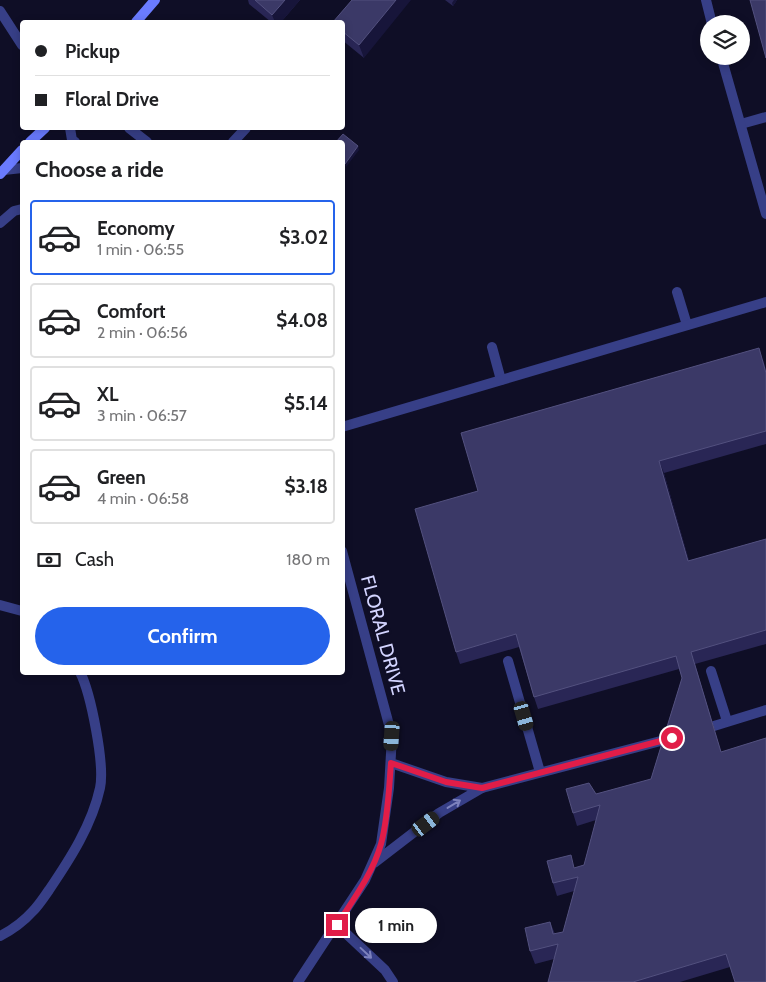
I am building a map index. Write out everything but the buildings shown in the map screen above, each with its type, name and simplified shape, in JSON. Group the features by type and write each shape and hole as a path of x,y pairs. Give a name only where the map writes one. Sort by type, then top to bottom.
{"main road":[{"path":"138,20 155,0"},
{"path":"32,140 42,130"},
{"path":"2,172 20,152"}],"street":[{"path":"706,0 710,15"},
{"path":"0,11 20,42"},
{"path":"725,65 766,214"},
{"path":"741,124 766,117"},
{"path":"132,130 144,140"},
{"path":"235,140 244,130"},
{"path":"2,172 20,168"},
{"path":"0,223 14,211 20,210"},
{"path":"677,292 687,325"},
{"path":"345,425 766,302"},
{"path":"492,348 501,380"},
{"name":"FLORAL DRIVE","path":"301,978 365,880 381,844 389,788 392,736 345,562"},
{"path":"0,605 20,611"},
{"path":"508,661 540,772"},
{"path":"711,671 727,721"},
{"path":"0,936 34,911 67,864 80,841 96,803 101,786 100,763 95,723 81,675"},
{"path":"714,726 766,710"},
{"path":"372,864 440,813 482,788 672,738"},
{"path":"391,763 446,782 482,788"},
{"path":"337,925 385,970 393,982"}],"route":[{"path":"337,925 365,880 381,844 391,763 446,782 482,788 672,738"}]}
